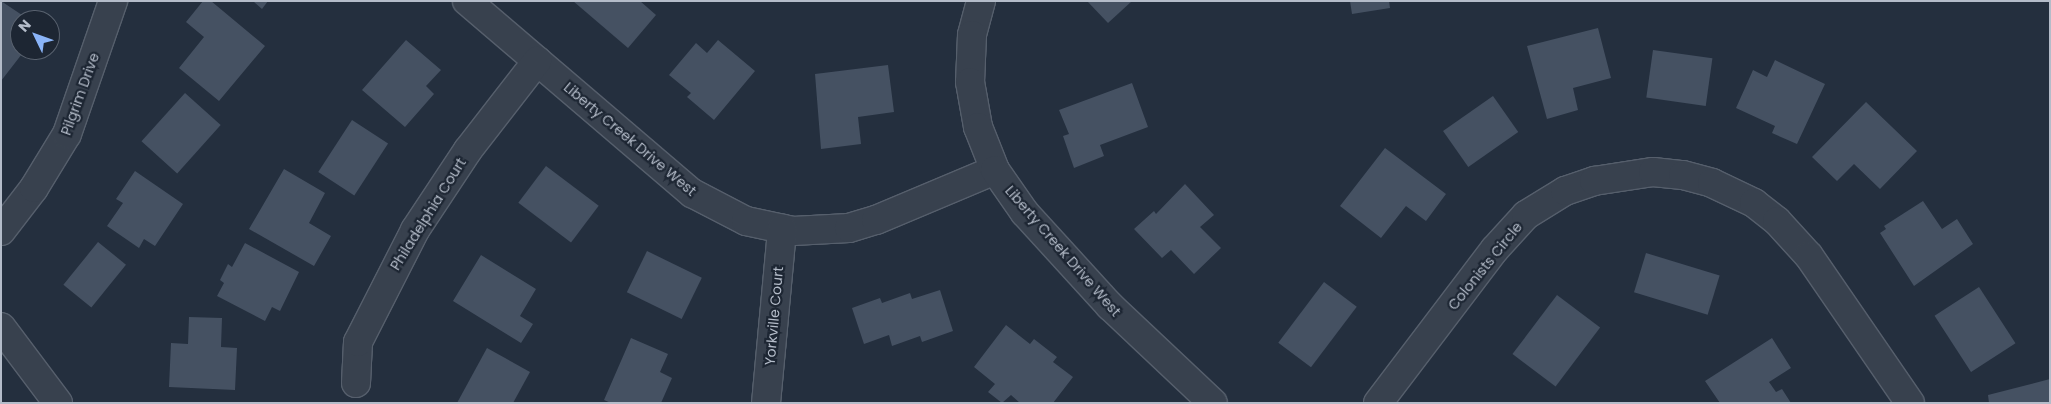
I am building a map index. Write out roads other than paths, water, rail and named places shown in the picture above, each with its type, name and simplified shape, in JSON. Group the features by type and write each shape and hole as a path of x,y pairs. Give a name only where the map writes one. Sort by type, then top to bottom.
{"street":[{"name":"Pilgrim Drive","path":"1,231 30,195 67,134 113,1"},
{"name":"Liberty Creek Drive West","path":"467,1 692,193 734,216 782,229 812,232 849,228 876,220 995,170 1025,214 1110,306 1213,403"},
{"path":"981,1 972,35 970,82 978,127 995,170"},
{"name":"Philadelphia Court","path":"356,383 358,342 415,230 468,150 537,61"},
{"name":"Colonists Circle","path":"1378,403 1495,249 1526,216 1565,191 1594,181 1653,172 1683,175 1712,183 1754,203 1777,221 1809,256 1910,403"},
{"name":"Yorkville Court","path":"766,403 782,229"},
{"path":"1,327 58,403"}]}
